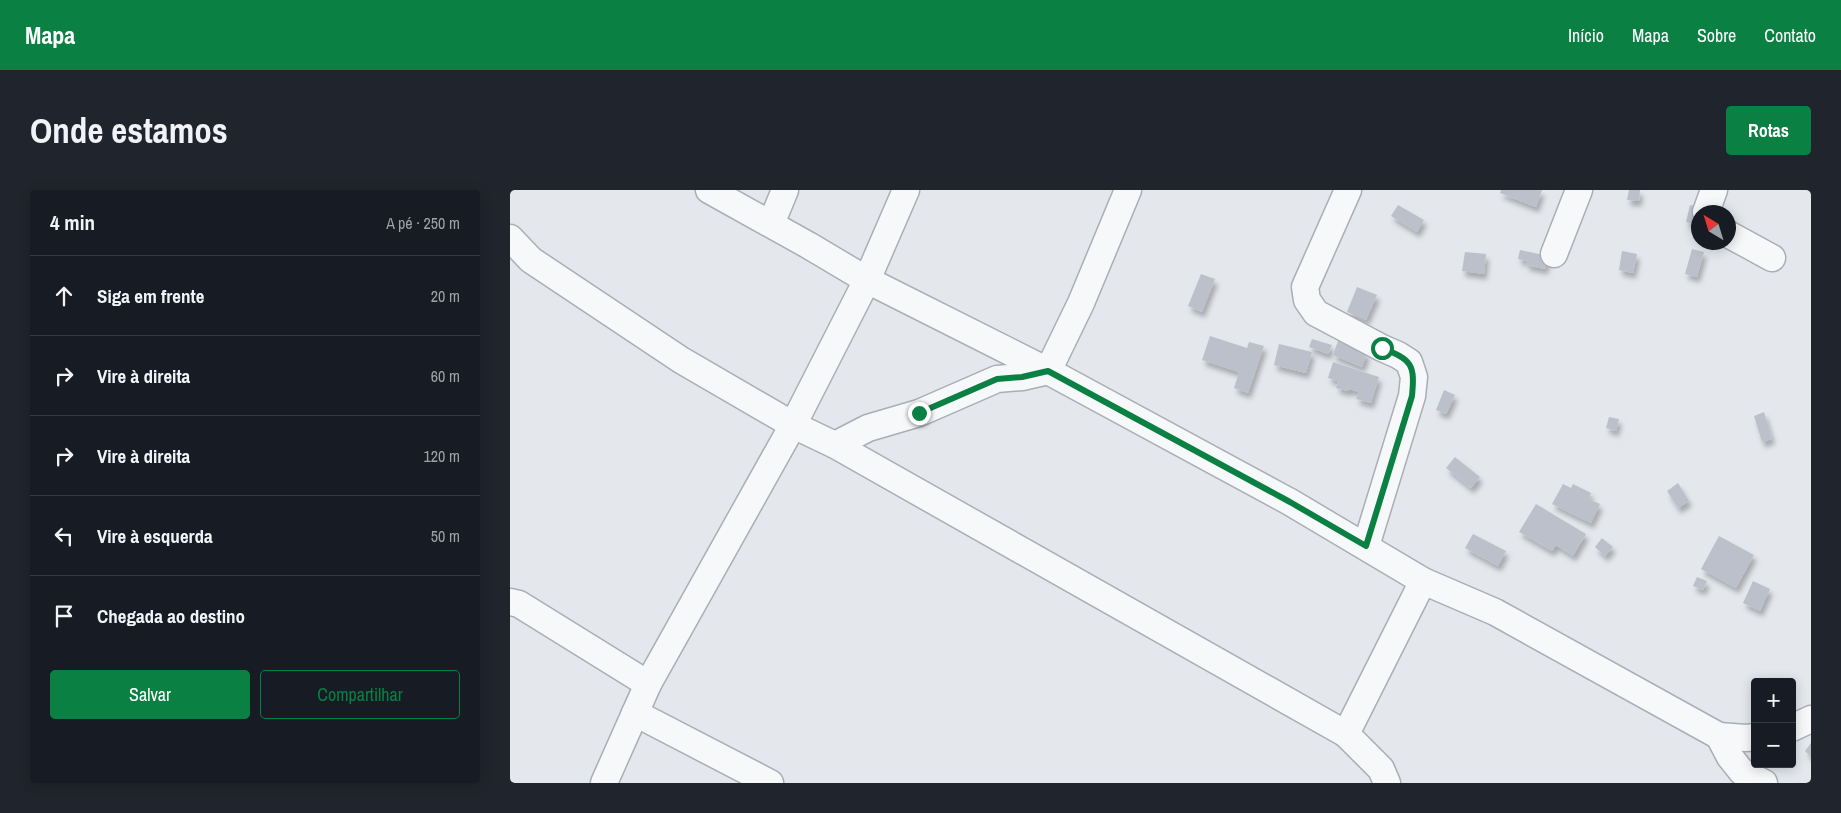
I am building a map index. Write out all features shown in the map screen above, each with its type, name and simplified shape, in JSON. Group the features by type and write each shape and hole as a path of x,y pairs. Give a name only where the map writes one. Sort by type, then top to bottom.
{"street":[{"path":"708,190 771,224 866,280 1048,371 1290,502 1423,581 1495,612 1719,736 1751,737"},
{"path":"771,224 785,190"},
{"path":"604,783 648,684 793,425 866,280 906,190"},
{"path":"1048,371 1081,303 1128,190"},
{"path":"1348,190 1305,288 1307,300 1316,313 1409,362 1414,377 1412,396 1366,546"},
{"path":"1554,254 1579,190"},
{"path":"1709,205 1714,190"},
{"path":"510,238 531,260 680,360 793,425 835,445 1346,734 1381,768 1388,783"},
{"path":"1736,238 1772,258"},
{"path":"835,445 868,428 919,413 997,379 1022,377 1048,371"},
{"path":"1346,734 1423,581"},
{"path":"510,602 519,604 648,684"},
{"path":"635,713 770,783"},
{"path":"1796,726 1811,719"},
{"path":"1719,736 1730,757 1742,772 1764,783"}],"building":[{"path":"1501,190 1542,190 1536,207 1500,193"},
{"path":"1629,190 1640,190 1639,201 1627,200"},
{"path":"1398,205 1424,220 1417,232 1391,216"},
{"path":"1690,205 1691,205 1691,223 1686,222"},
{"path":"1520,250 1548,256 1545,269 1526,265 1527,261 1518,259"},
{"path":"1692,250 1704,252 1697,277 1685,274"},
{"path":"1622,251 1637,254 1633,273 1619,270"},
{"path":"1465,252 1486,254 1484,274 1462,271"},
{"path":"1201,274 1215,279 1202,312 1188,306"},
{"path":"1357,287 1377,295 1366,320 1347,312"},
{"path":"1210,336 1247,348 1249,342 1264,346 1248,393 1234,388 1239,372 1202,360"},
{"path":"1312,339 1332,345 1328,354 1309,347"},
{"path":"1338,341 1367,353 1362,367 1333,355"},
{"path":"1279,344 1312,352 1306,373 1274,365"},
{"path":"1333,362 1379,377 1371,403 1356,399 1359,392 1336,388 1338,381 1328,378"},
{"path":"1444,390 1455,395 1446,414 1436,410"},
{"path":"1764,412 1772,439 1762,442 1754,416"},
{"path":"1609,417 1619,419 1616,431 1606,428"},
{"path":"1455,457 1480,477 1471,488 1446,468"},
{"path":"1678,483 1689,501 1678,508 1667,491"},
{"path":"1563,484 1571,488 1573,484 1591,493 1589,499 1600,504 1591,523 1552,504"},
{"path":"1536,504 1586,534 1573,556 1556,545 1552,551 1519,532"},
{"path":"1473,534 1506,551 1498,566 1465,548"},
{"path":"1719,536 1754,555 1736,588 1701,569"},
{"path":"1602,538 1613,547 1605,556 1595,547"},
{"path":"1697,577 1707,581 1703,590 1693,586"},
{"path":"1753,581 1770,589 1760,611 1743,603"},
{"path":"1811,743 1811,757 1805,751"}],"route":[{"path":"919,413 997,379 1022,377 1048,371 1290,502 1366,546 1412,396 1414,377 1409,362 1382,348"}]}
